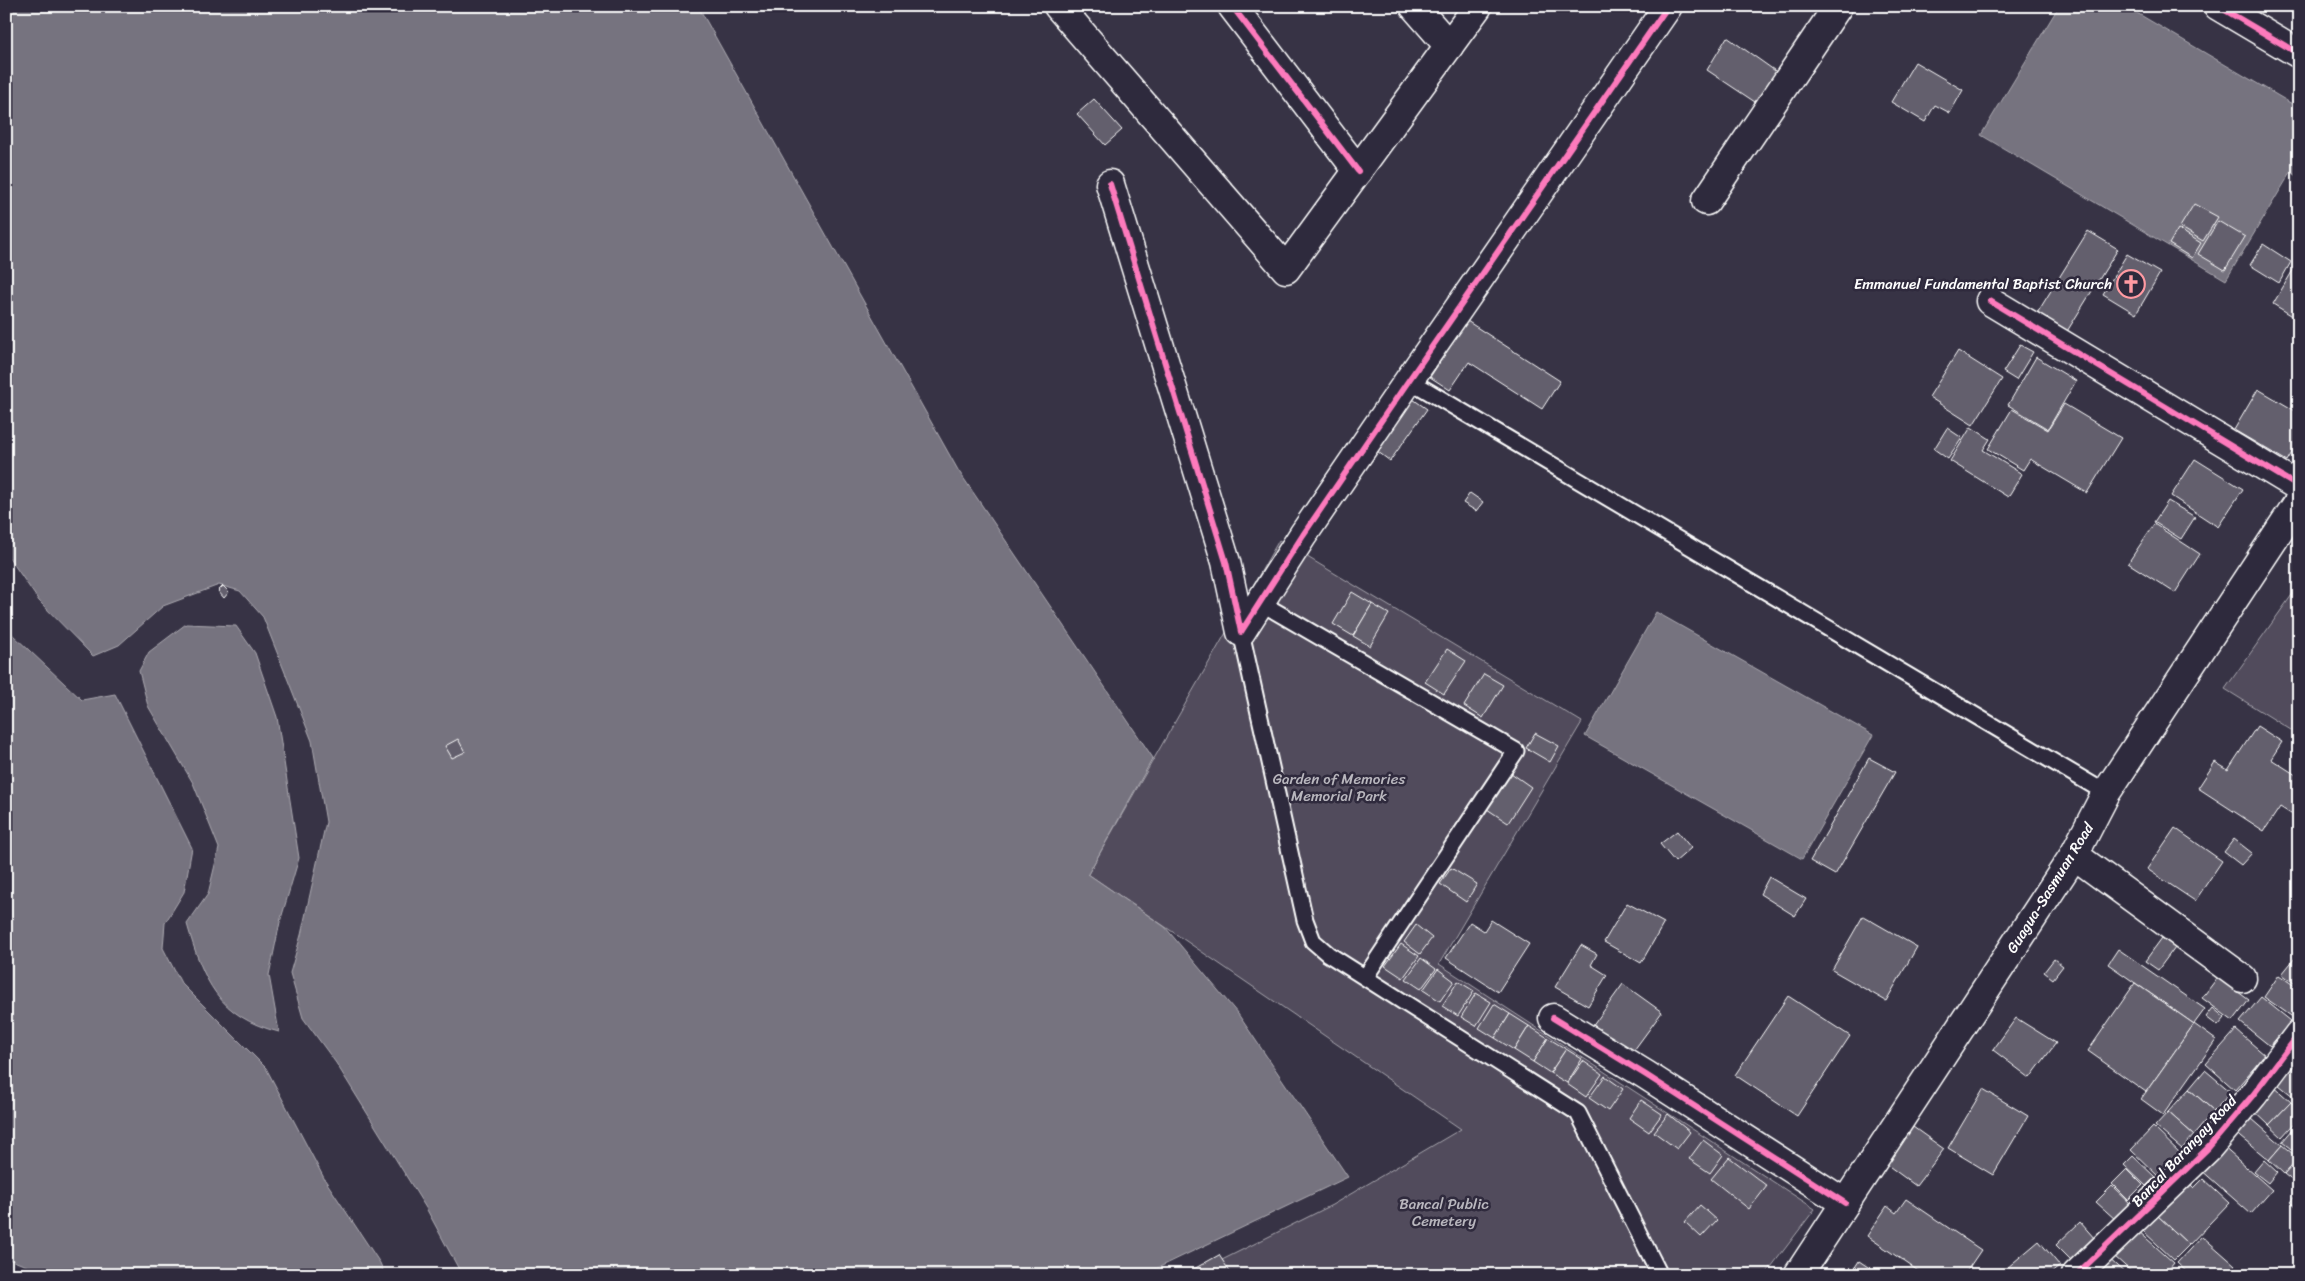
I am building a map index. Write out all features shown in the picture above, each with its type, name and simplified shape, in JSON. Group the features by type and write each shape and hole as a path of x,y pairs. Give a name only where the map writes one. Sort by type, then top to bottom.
{"street":[{"path":"1058,6 1286,269 1478,6"},
{"path":"1232,6 1358,170"},
{"path":"1414,6 1450,46"},
{"path":"1241,632 1303,535 1668,6"},
{"path":"1706,201 1838,6"},
{"path":"2218,6 2299,54"},
{"path":"1110,184 1226,562 1241,632"},
{"path":"1990,301 2299,487"},
{"name":"Guagua-Sasmuan Road","path":"1798,1275 2074,855 2106,793 2299,501"},
{"path":"2074,855 2242,978"},
{"path":"1553,1018 1646,1075 1845,1203"},
{"name":"Bancal Barangay Road","path":"2076,1275 2208,1148 2253,1095 2299,1034"}],"lane":[{"path":"1409,380 2106,793"},
{"path":"1261,603 1516,751 1366,976"},
{"path":"1241,632 1305,920 1313,940 1328,954 1366,976 1578,1113 1660,1275"}],"green space":[{"name":"Garden of Memories Memorial Park","path":"1279,540 1582,722 1439,964 1815,1209 1765,1275 1210,1275 1206,1268 1332,1205 1461,1129 1088,874"},
{"path":"2299,585 2299,735 2225,689"}],"shaded area":[{"path":"6,6 698,6 958,470 1153,758 1088,874 1165,927 1238,1014 1348,1177 1143,1275 462,1275 426,1208 336,1063 303,1018 290,973 301,935 326,822 312,741 263,617 240,591 219,585 163,606 119,645 93,656 39,601 6,553"},
{"path":"2059,6 2125,6 2299,108 2299,177 2291,172 2226,280 1981,135"},
{"path":"1656,612 1873,735 1802,859 1585,736"},
{"path":"186,624 236,626 255,653 277,717 299,858 280,922 269,975 279,1032 241,1017 227,1006 207,979 187,924 208,894 219,848 193,783 148,706 139,671 149,652"},
{"path":"6,625 13,635 82,700 115,694 192,848 184,892 165,923 163,948 181,983 266,1068 325,1180 380,1263 385,1275 49,1275 6,1258"}],"building":[{"path":"1727,37 1781,75 1761,106 1707,70"},
{"path":"1915,62 1963,90 1950,113 1935,105 1925,122 1891,102"},
{"path":"1094,99 1122,130 1105,145 1077,114"},
{"path":"2194,204 2218,217 2203,241 2180,227"},
{"path":"2218,221 2245,237 2225,270 2198,254"},
{"path":"2178,229 2201,243 2192,258 2169,244"},
{"path":"2088,231 2118,249 2061,341 2031,323"},
{"path":"2263,244 2291,262 2279,283 2250,265"},
{"name":"Emmanuel Fundamental Baptist Church","path":"2127,254 2160,273 2136,314 2103,294"},
{"path":"2299,260 2299,320 2273,304"},
{"path":"1467,321 1560,381 1542,409 1469,362 1450,390 1430,377"},
{"path":"2020,345 2033,352 2016,380 2003,372"},
{"path":"1958,351 2002,379 1973,425 1929,397"},
{"path":"2036,357 2076,381 2048,429 2008,405"},
{"path":"2258,389 2299,413 2299,441 2287,461 2234,430"},
{"path":"1410,397 1427,409 1390,461 1373,448"},
{"path":"2064,404 2121,438 2087,493 2030,459 2023,470 1988,449 2012,409 2048,430"},
{"path":"1971,427 1990,439 1983,450 2022,474 2008,497 1950,461"},
{"path":"1947,428 1962,438 1948,459 1934,449"},
{"path":"2195,459 2243,489 2218,527 2171,496"},
{"path":"1470,493 1483,502 1476,511 1463,503"},
{"path":"2168,501 2195,517 2181,539 2154,522"},
{"path":"2154,524 2200,554 2175,593 2128,563"},
{"path":"223,586 229,592 224,598 218,591"},
{"path":"1352,592 1372,604 1353,636 1333,624"},
{"path":"1372,604 1389,614 1370,646 1353,636"},
{"path":"1447,649 1466,661 1444,694 1425,682"},
{"path":"1484,674 1503,685 1483,718 1464,706"},
{"path":"2257,726 2282,742 2271,759 2299,777 2299,819 2280,807 2264,831 2198,788 2215,762 2228,770"},
{"path":"1535,733 1559,746 1550,762 1526,748"},
{"path":"458,739 465,752 452,758 445,746"},
{"path":"1869,758 1895,772 1835,875 1810,861"},
{"path":"1511,773 1531,787 1508,823 1487,809"},
{"path":"2175,828 2222,861 2195,901 2147,869"},
{"path":"1677,831 1691,848 1675,862 1660,844"},
{"path":"2234,839 2252,853 2241,865 2224,852"},
{"path":"1451,868 1477,884 1466,902 1440,884"},
{"path":"1769,877 1806,899 1795,916 1760,894"},
{"path":"1627,903 1664,923 1641,963 1604,942"},
{"path":"1863,916 1917,947 1886,1001 1832,970"},
{"path":"1491,920 1529,944 1498,992 1446,958 1470,922 1484,931"},
{"path":"1416,925 1432,938 1420,954 1404,942"},
{"path":"2162,938 2175,947 2158,970 2145,961"},
{"path":"1401,944 1419,956 1403,978 1385,966"},
{"path":"1581,945 1597,954 1591,965 1607,975 1588,1006 1555,987"},
{"path":"2118,949 2205,1009 2194,1024 2108,964"},
{"path":"2299,953 2299,987 2282,974"},
{"path":"1421,958 1436,969 1421,989 1406,979"},
{"path":"2054,959 2063,966 2053,979 2044,972"},
{"path":"1438,969 1454,981 1440,1001 1423,990"},
{"path":"2279,975 2299,989 2299,1011 2294,1018 2264,997"},
{"path":"2218,977 2249,1000 2233,1021 2202,998"},
{"path":"1458,981 1474,991 1458,1016 1442,1006"},
{"path":"2135,983 2194,1024 2146,1092 2088,1051"},
{"path":"1623,984 1662,1012 1626,1061 1587,1034"},
{"path":"1476,993 1491,1002 1476,1026 1461,1017"},
{"path":"1788,996 1850,1036 1797,1116 1735,1075"},
{"path":"2261,997 2291,1021 2270,1046 2240,1022"},
{"path":"1494,1004 1510,1014 1495,1038 1479,1028"},
{"path":"2213,1008 2225,1018 2218,1026 2206,1017"},
{"path":"1510,1014 1529,1026 1514,1050 1495,1038"},
{"path":"2016,1018 2056,1043 2030,1078 1993,1050"},
{"path":"2194,1024 2216,1040 2163,1115 2141,1099"},
{"path":"1529,1026 1548,1038 1533,1062 1514,1050"},
{"path":"2236,1030 2265,1055 2235,1090 2206,1064"},
{"path":"1548,1038 1566,1049 1550,1073 1533,1062"},
{"path":"1566,1049 1582,1059 1567,1083 1550,1073"},
{"path":"2292,1060 2299,1065 2299,1101 2274,1081"},
{"path":"1583,1061 1602,1074 1586,1097 1567,1084"},
{"path":"2205,1070 2231,1092 2214,1111 2189,1089"},
{"path":"1605,1076 1623,1089 1608,1111 1589,1098"},
{"path":"2271,1084 2291,1102 2269,1125 2249,1106"},
{"path":"1983,1089 2028,1116 1993,1175 1948,1148"},
{"path":"2189,1089 2214,1111 2194,1135 2168,1112"},
{"path":"1641,1100 1662,1114 1649,1132 1629,1118"},
{"path":"2291,1102 2299,1110 2299,1118 2282,1137 2269,1125"},
{"path":"2168,1112 2194,1135 2182,1149 2155,1126"},
{"path":"2244,1112 2282,1145 2269,1160 2230,1128"},
{"path":"1668,1114 1690,1132 1677,1149 1654,1132"},
{"path":"2299,1122 2299,1155 2282,1142"},
{"path":"1913,1127 1944,1149 1916,1186 1886,1164"},
{"path":"2153,1127 2182,1155 2160,1178 2131,1150"},
{"path":"1703,1140 1723,1155 1710,1173 1689,1159"},
{"path":"2221,1145 2272,1190 2251,1214 2200,1169"},
{"path":"2282,1145 2298,1158 2284,1174 2269,1160"},
{"path":"2133,1156 2155,1177 2146,1186 2124,1165"},
{"path":"1729,1157 1767,1186 1749,1209 1711,1179"},
{"path":"2299,1159 2299,1186 2284,1174"},
{"path":"2264,1160 2277,1172 2268,1183 2254,1172"},
{"path":"2127,1169 2143,1185 2128,1200 2112,1184"},
{"path":"2184,1178 2194,1188 2203,1179 2229,1203 2189,1245 2158,1216 2173,1199"},
{"path":"2112,1186 2131,1204 2116,1220 2096,1202"},
{"path":"2299,1192 2299,1210 2290,1202"},
{"path":"1906,1199 1981,1250 1964,1275 1924,1275 1867,1236 1887,1206 1896,1213"},
{"path":"1700,1205 1717,1220 1701,1237 1685,1222"},
{"path":"2158,1216 2189,1245 2174,1260 2143,1231"},
{"path":"2080,1222 2095,1239 2072,1261 2056,1245"},
{"path":"2137,1230 2174,1263 2164,1275 2135,1275 2114,1256"},
{"path":"2202,1236 2235,1265 2226,1275 2190,1275 2177,1263"},
{"path":"2039,1241 2060,1266 2049,1275 2013,1275 2007,1268"},
{"path":"1219,1255 1232,1275 1194,1275 1192,1270"},
{"path":"2107,1257 2127,1275 2090,1275"},
{"path":"1859,1261 1880,1275 1850,1275"}],"cycle path":[{"path":"1232,6 1358,171"},
{"path":"1110,184 1226,562 1241,632 1303,535 1668,6"},
{"path":"2218,6 2299,54"},
{"path":"1990,301 2299,487"},
{"path":"1553,1018 1646,1075 1845,1203"},
{"path":"2076,1275 2208,1148 2253,1095 2299,1034"}],"place":[{"name":"Emmanuel Fundamental Baptist Church","path":"2131,284"}],"park label":[{"name":"Bancal Public Cemetery","path":"1444,1212"}]}
